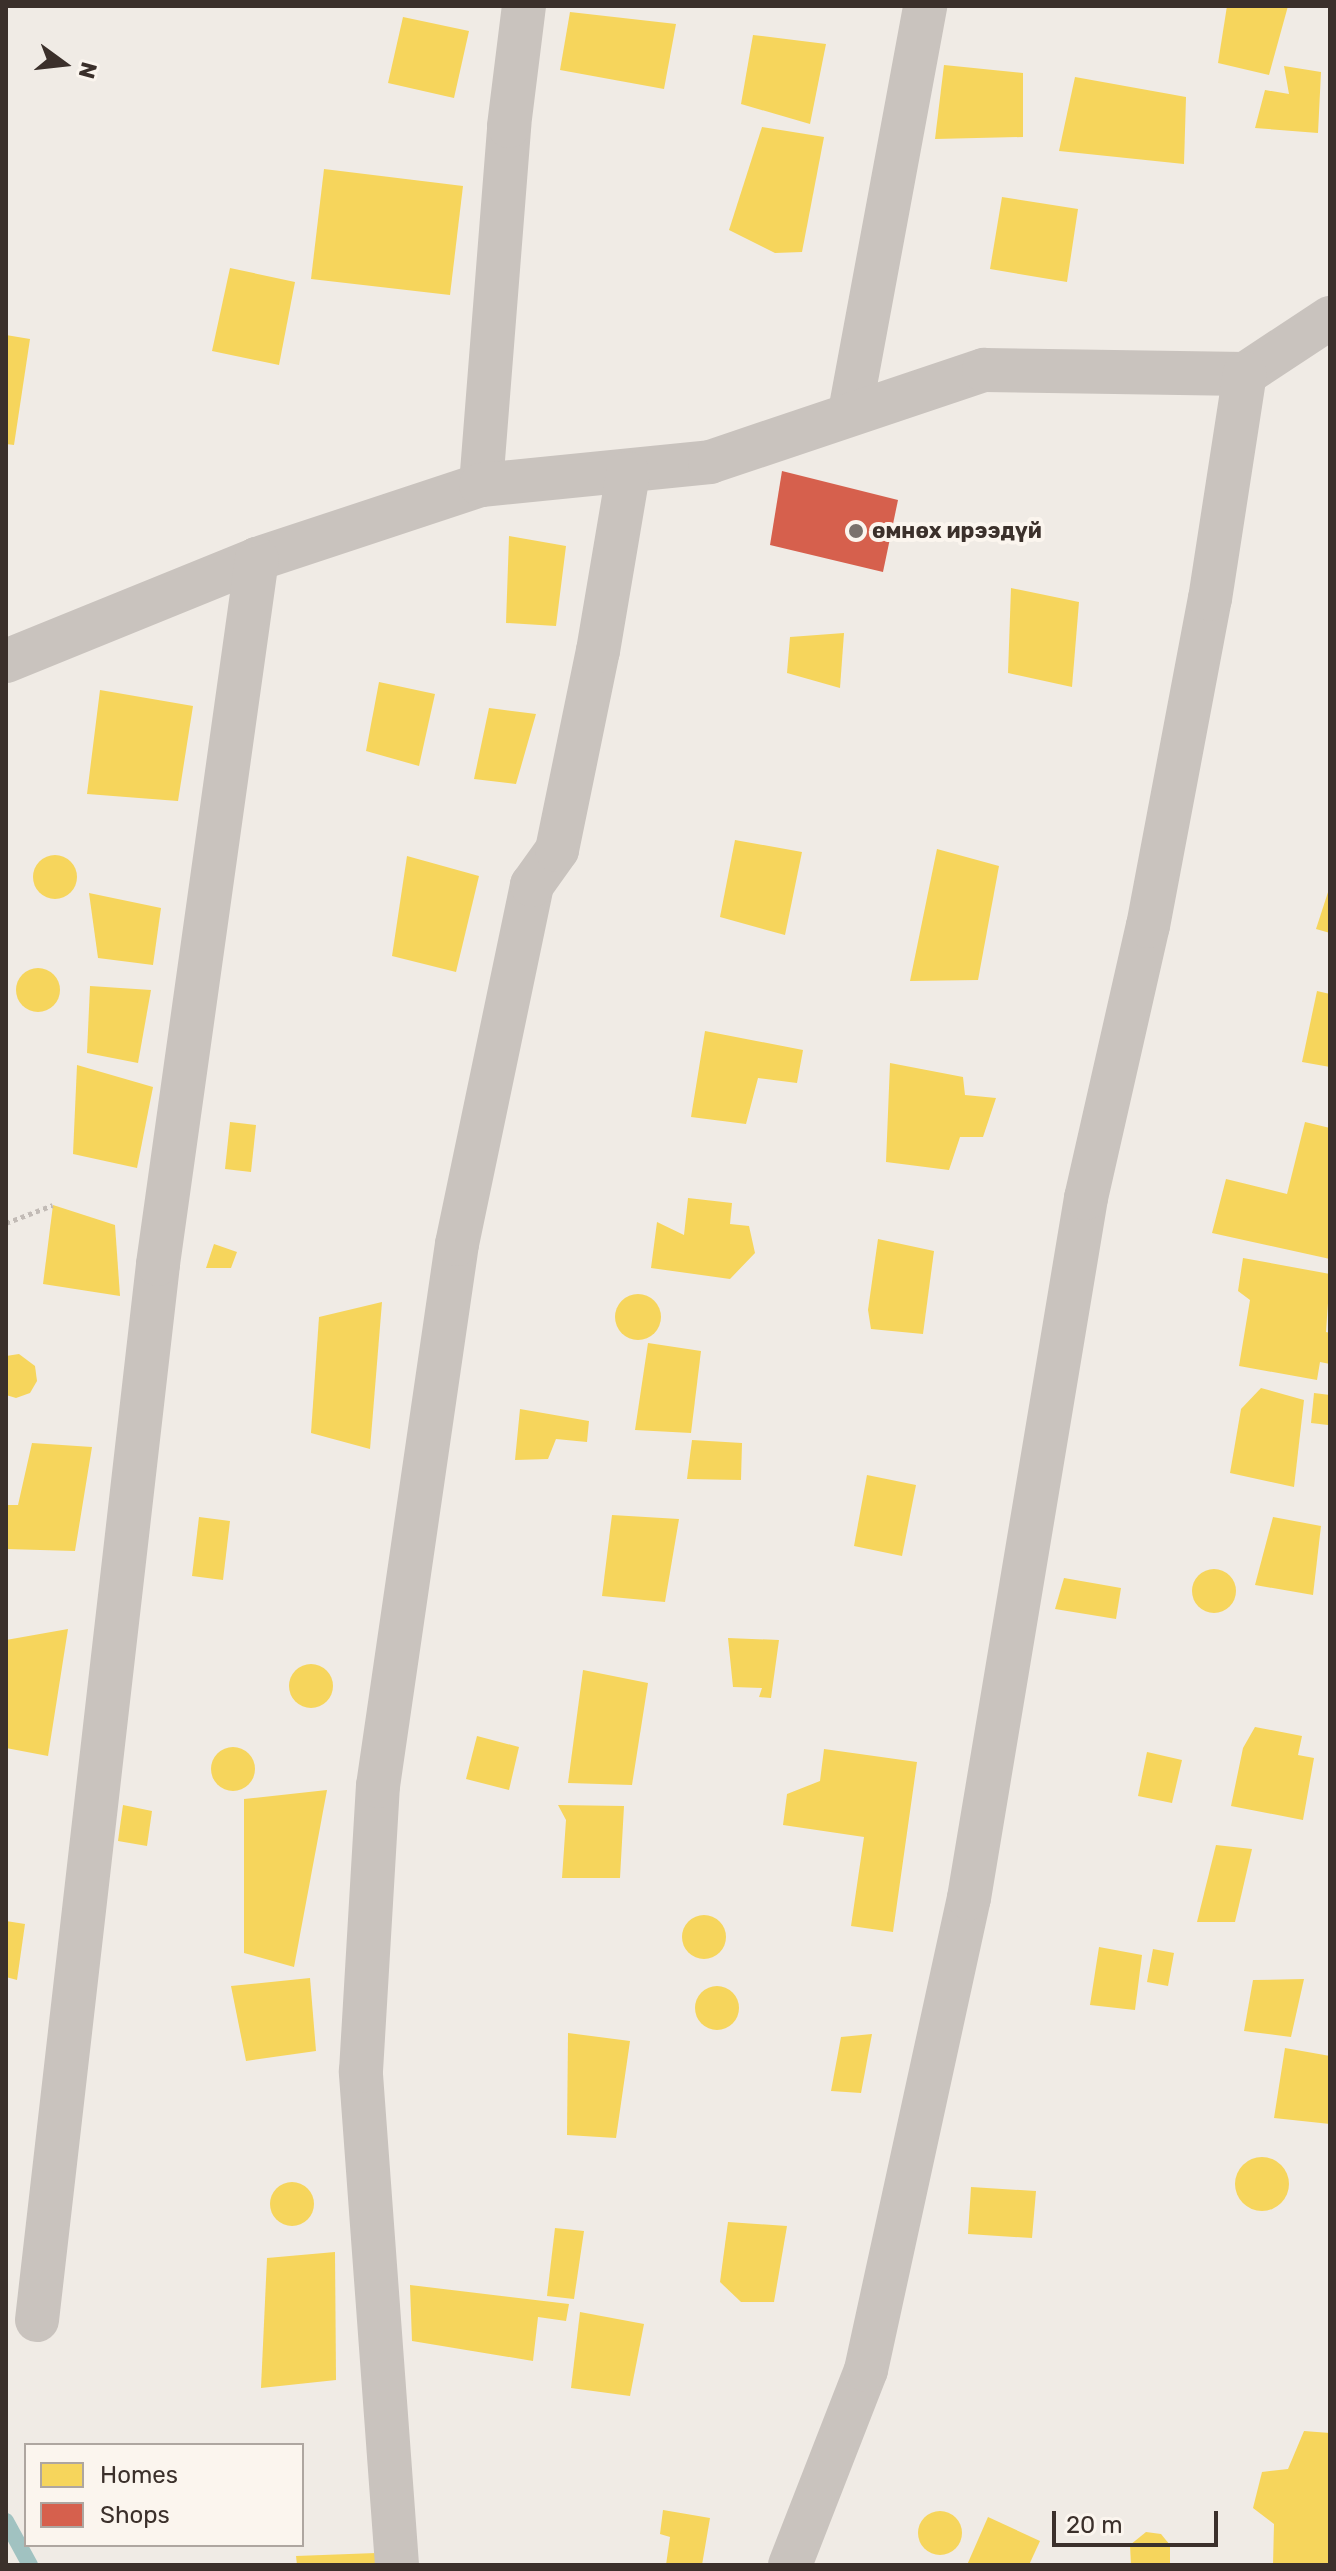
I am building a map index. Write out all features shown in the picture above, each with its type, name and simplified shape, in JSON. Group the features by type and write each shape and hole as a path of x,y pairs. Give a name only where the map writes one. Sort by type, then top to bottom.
{"street":[{"path":"481,485 509,126 524,6"},
{"path":"850,412 925,6"},
{"path":"6,661 257,559 481,485 628,474 710,462 850,412 984,370 1245,374 1330,318"},
{"path":"790,2565 866,2370 969,1898 1086,1198 1148,926 1210,599 1245,374"},
{"path":"397,2565 361,2071 378,1786 457,1244 532,885 557,850 598,651 628,474"},
{"path":"37,2320 158,1264 257,559"}],"path":[{"path":"6,1223 53,1205"}],"building: Homes":[{"path":"1227,6 1288,6 1269,75 1218,63"},
{"path":"570,12 676,24 664,89 560,70"},
{"path":"403,17 469,31 454,98 388,83"},
{"path":"753,35 826,44 810,124 741,104"},
{"path":"944,65 1023,73 1023,137 935,139"},
{"path":"1284,66 1321,72 1318,133 1255,128 1265,90 1289,94"},
{"path":"1075,77 1186,97 1184,164 1059,151"},
{"path":"762,127 824,137 802,252 775,253 729,230"},
{"path":"324,169 463,186 450,295 311,279"},
{"path":"1002,197 1078,209 1067,282 990,269"},
{"path":"230,268 295,282 279,365 212,351"},
{"path":"6,335 30,339 14,445 6,444"},
{"path":"509,536 566,546 556,626 506,623"},
{"path":"1011,588 1079,602 1072,687 1008,673"},
{"path":"844,633 840,688 787,673 790,637"},
{"path":"379,682 435,694 419,766 366,751"},
{"path":"100,690 193,706 178,801 87,794"},
{"path":"489,708 536,714 516,784 474,779"},
{"path":"735,840 802,852 785,935 720,917"},
{"path":"937,849 999,866 978,980 910,981"},
{"path":"55,855 70,862 77,877 70,892 55,899 40,892 33,877 40,862"},
{"path":"407,856 479,876 456,972 392,956"},
{"path":"1330,886 1330,933 1316,929"},
{"path":"89,893 161,908 153,965 98,958"},
{"path":"38,968 54,974 60,990 54,1006 38,1012 22,1006 16,990 22,974"},
{"path":"90,986 151,990 138,1063 87,1053"},
{"path":"1317,991 1330,994 1330,1067 1302,1062"},
{"path":"705,1031 803,1050 797,1083 758,1078 746,1124 691,1117"},
{"path":"890,1063 963,1077 965,1095 996,1098 983,1137 960,1137 949,1170 886,1162"},
{"path":"77,1065 153,1087 137,1168 73,1154"},
{"path":"230,1122 256,1125 251,1172 225,1169"},
{"path":"1305,1122 1330,1128 1330,1259 1212,1233 1226,1179 1287,1194"},
{"path":"688,1198 732,1203 730,1224 749,1226 755,1253 730,1279 651,1268 657,1222 684,1235"},
{"path":"53,1205 115,1225 120,1296 43,1284"},
{"path":"878,1239 934,1251 923,1334 871,1329 868,1310"},
{"path":"214,1244 237,1252 231,1268 206,1268"},
{"path":"1243,1258 1330,1274 1326,1332 1330,1333 1330,1364 1320,1362 1317,1380 1239,1366 1250,1300 1238,1291"},
{"path":"638,1294 655,1300 661,1317 655,1334 638,1340 621,1334 615,1317 621,1300"},
{"path":"382,1302 370,1449 311,1433 319,1317"},
{"path":"648,1343 701,1351 691,1433 635,1430"},
{"path":"19,1354 35,1366 37,1381 30,1393 16,1398 6,1395 6,1356"},
{"path":"1261,1388 1304,1400 1294,1487 1230,1473 1241,1409"},
{"path":"1314,1393 1330,1395 1328,1425 1311,1423"},
{"path":"520,1409 589,1421 587,1442 556,1439 548,1459 515,1460"},
{"path":"692,1440 742,1443 741,1480 687,1479"},
{"path":"32,1443 92,1447 75,1551 6,1549 6,1505 18,1505"},
{"path":"867,1475 916,1485 902,1556 854,1546"},
{"path":"612,1515 679,1519 665,1602 602,1596"},
{"path":"199,1517 230,1521 223,1580 192,1576"},
{"path":"1273,1517 1321,1526 1313,1595 1255,1585"},
{"path":"1214,1569 1229,1576 1236,1591 1229,1606 1214,1613 1199,1606 1192,1591 1199,1576"},
{"path":"1064,1578 1121,1588 1116,1619 1055,1609"},
{"path":"68,1629 48,1756 6,1748 6,1640"},
{"path":"728,1638 779,1640 771,1698 759,1697 762,1688 733,1687"},
{"path":"311,1664 327,1670 333,1686 327,1702 311,1708 295,1702 289,1686 295,1670"},
{"path":"583,1670 648,1683 632,1785 568,1783"},
{"path":"1255,1727 1302,1736 1298,1755 1314,1758 1303,1820 1231,1806 1243,1748"},
{"path":"477,1736 519,1747 509,1790 466,1779"},
{"path":"233,1747 249,1753 255,1769 249,1785 233,1791 217,1785 211,1769 217,1753"},
{"path":"824,1749 917,1762 893,1932 851,1926 864,1837 783,1825 787,1794 820,1781"},
{"path":"1147,1752 1182,1760 1172,1803 1138,1796"},
{"path":"327,1790 294,1967 244,1953 244,1799"},
{"path":"123,1805 152,1811 147,1846 118,1841"},
{"path":"558,1805 624,1806 620,1878 562,1878 566,1820"},
{"path":"1216,1845 1252,1849 1235,1922 1197,1922"},
{"path":"704,1915 719,1922 726,1937 719,1952 704,1959 689,1952 682,1937 689,1922"},
{"path":"6,1921 25,1924 17,1980 6,1977"},
{"path":"1099,1947 1142,1955 1135,2010 1090,2005"},
{"path":"1153,1949 1174,1953 1168,1986 1147,1982"},
{"path":"310,1978 316,2051 246,2061 231,1986"},
{"path":"1304,1979 1291,2037 1244,2031 1253,1980"},
{"path":"717,1986 733,1992 739,2008 733,2024 717,2030 701,2024 695,2008 701,1992"},
{"path":"568,2033 630,2041 616,2138 567,2135"},
{"path":"872,2034 861,2093 831,2091 841,2037"},
{"path":"1285,2048 1330,2056 1330,2124 1274,2118"},
{"path":"1262,2157 1281,2165 1289,2184 1281,2203 1262,2211 1243,2203 1235,2184 1243,2165"},
{"path":"292,2182 307,2189 314,2204 307,2219 292,2226 277,2219 270,2204 277,2189"},
{"path":"971,2187 1036,2191 1032,2238 968,2234"},
{"path":"728,2222 787,2226 774,2302 741,2302 720,2282"},
{"path":"555,2228 584,2231 574,2299 547,2296"},
{"path":"335,2252 336,2380 261,2388 267,2258"},
{"path":"410,2285 569,2304 566,2321 538,2317 533,2361 412,2341"},
{"path":"580,2312 644,2324 630,2396 571,2388"},
{"path":"1304,2431 1330,2433 1330,2565 1273,2565 1274,2524 1253,2508 1262,2472 1288,2469"},
{"path":"663,2510 710,2518 702,2565 666,2565 670,2537 660,2534"},
{"path":"940,2511 955,2518 962,2533 955,2548 940,2555 925,2548 918,2533 925,2518"},
{"path":"988,2517 1040,2541 1029,2565 967,2565"},
{"path":"1146,2532 1161,2534 1170,2545 1170,2565 1131,2565 1130,2545"},
{"path":"376,2553 377,2565 297,2565 296,2556"}],"building: Shops":[{"path":"782,471 898,500 883,572 770,545"}],"waterway":[{"path":"6,2521 30,2565"}],"place":[{"name":"өмнөх ирээдүй","path":"856,531"}]}
